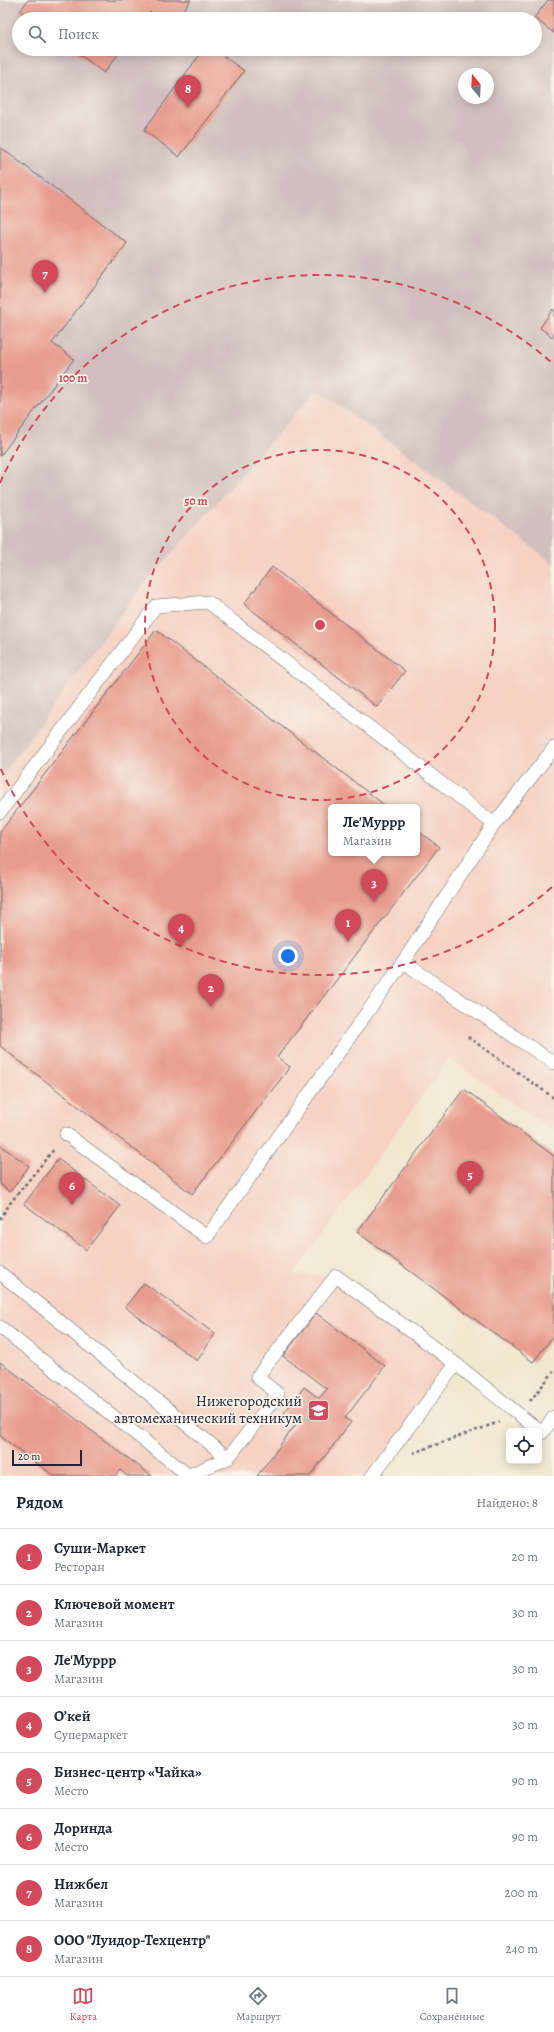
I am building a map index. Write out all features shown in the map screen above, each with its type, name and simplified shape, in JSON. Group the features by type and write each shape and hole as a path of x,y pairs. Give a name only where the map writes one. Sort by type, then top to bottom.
{"lane":[{"path":"0,812 156,606 208,602 494,824"},
{"path":"66,1134 207,1237 404,962 494,824 554,748"},
{"path":"404,962 554,1063"},
{"path":"0,1273 228,1458"},
{"path":"0,1327 188,1476 228,1458 278,1394 257,1377 336,1276 456,1364 542,1433 554,1417"},
{"path":"372,1476 456,1364"}],"path":[{"path":"468,1037 554,1098"},
{"path":"0,1219 11,1202 66,1134"},
{"path":"410,1454 520,1415 554,1371"}],"shaded area":[{"path":"0,0 554,0 554,564 323,393 315,392 136,594 0,778"},
{"path":"315,392 323,393 554,564 554,1132 449,1059 294,1274 336,1276 456,1364 372,1476 0,1476 0,778 136,594"}],"building":[{"path":"28,0 191,0 182,12 20,11"},
{"path":"548,0 554,0 554,33 542,24 542,12 539,12"},
{"path":"81,56 117,56 104,73"},
{"path":"199,56 224,56 244,71 179,157 144,130"},
{"path":"0,147 127,243 52,343 74,359 0,456"},
{"path":"553,309 554,310 554,338 540,328"},
{"path":"272,567 405,671 377,707 244,604"},
{"path":"156,630 383,804 328,804 328,856 420,856 420,832 439,847 277,1057 290,1067 192,1194 0,1046 0,832"},
{"path":"464,1089 554,1156 554,1335 533,1362 357,1232"},
{"path":"0,1145 29,1166 10,1192 0,1184"},
{"path":"58,1159 120,1206 86,1250 24,1204"},
{"path":"144,1283 215,1334 197,1361 125,1307"},
{"path":"316,1313 385,1366 345,1418 351,1422 310,1476 257,1476 297,1423 284,1413 304,1387 319,1398 327,1389 283,1356"},
{"path":"0,1362 152,1476 127,1476 120,1470 115,1476 54,1476 0,1436"}],"place":[{"name":"ООО \"Луидор-Техцентр\"","path":"188,108"},
{"name":"Нижбел","path":"45,293"},
{"name":"Ле'Муррр","path":"374,902"},
{"name":"Суши-Маркет","path":"348,942"},
{"name":"О’кей","path":"181,947"},
{"name":"Ключевой момент","path":"211,1007"},
{"name":"Бизнес-центр «Чайка»","path":"470,1194"},
{"name":"Доринда","path":"72,1205"},
{"name":"Нижегородский автомеханический техникум","path":"318,1410"}]}
